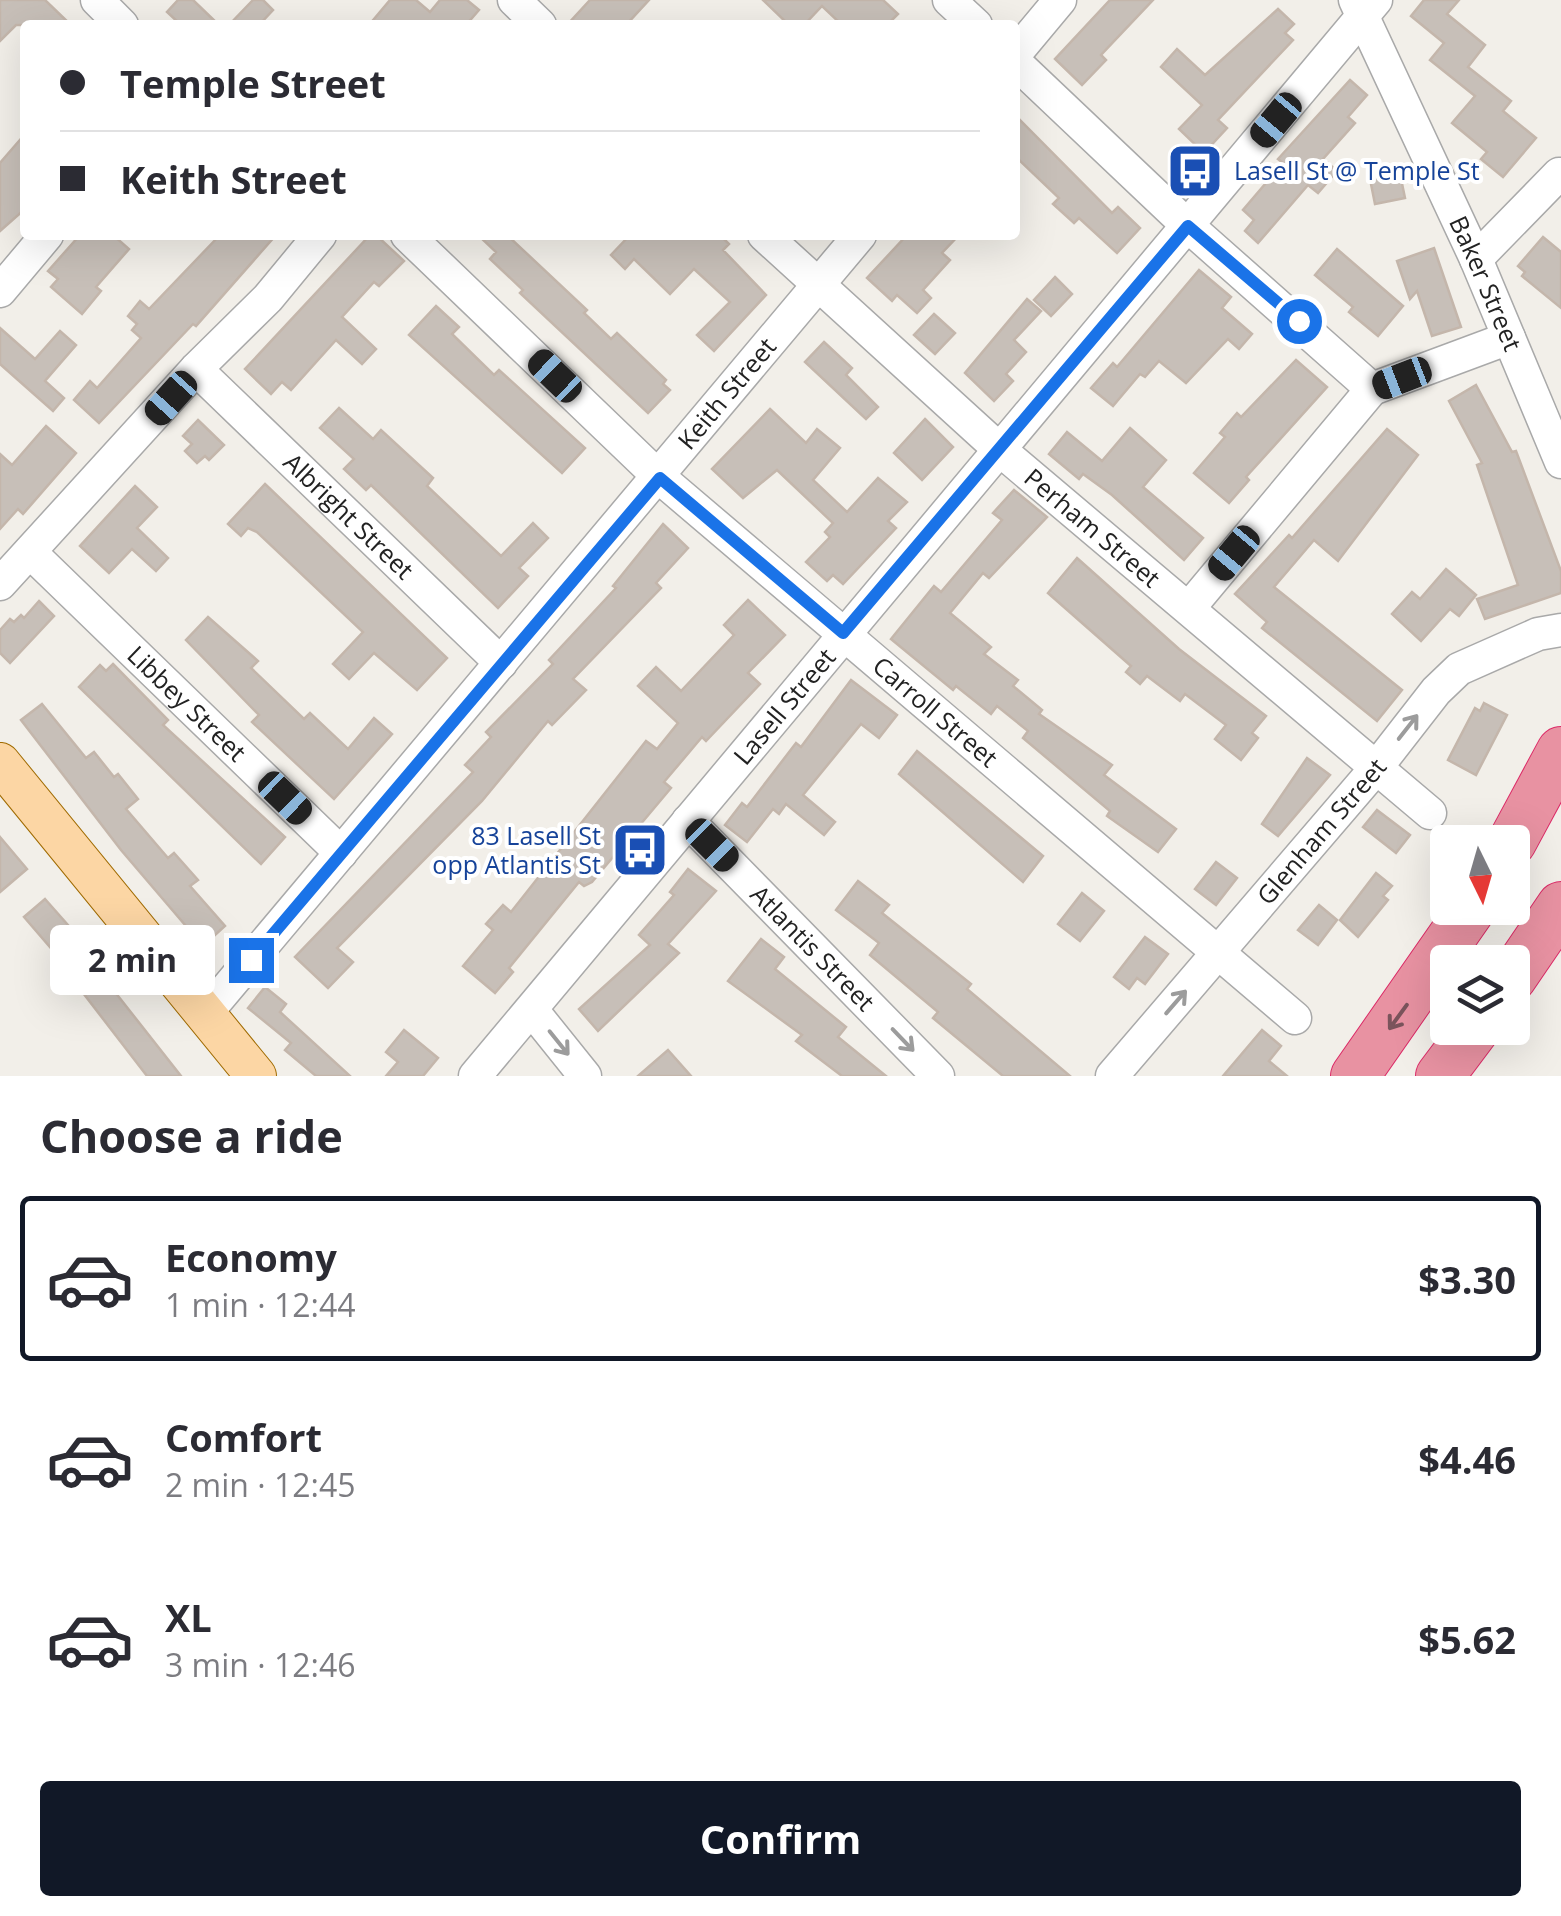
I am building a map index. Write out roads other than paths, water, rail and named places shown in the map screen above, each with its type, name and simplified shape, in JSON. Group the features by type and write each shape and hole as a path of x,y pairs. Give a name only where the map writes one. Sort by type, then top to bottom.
{"highway":[{"path":"1521,825 1561,751"},
{"path":"1530,952 1561,906"},
{"path":"1355,1076 1460,925"},
{"path":"1440,1076 1463,1045"}],"main road":[{"path":"0,764 256,1076"}],"street":[{"path":"96,0 117,20"},
{"path":"950,0 971,20"},
{"path":"1020,48 1060,0"},
{"name":"Lasell Street","path":"475,1076 1188,226 1365,5"},
{"name":"Baker Street","path":"1365,5 1561,462"},
{"path":"1020,67 1188,226 1372,390"},
{"path":"1476,259 1559,174"},
{"path":"0,291 43,240"},
{"path":"0,584 196,370 268,298 316,240"},
{"name":"Carroll Street","path":"412,240 660,478 1296,1018"},
{"name":"Perham Street","path":"769,240 1000,450 1430,813"},
{"name":"Keith Street","path":"207,1012 660,478 856,240"},
{"path":"1189,608 1372,390 1509,338"},
{"name":"Albright Street","path":"196,370 501,663"},
{"name":"Libbey Street","path":"30,552 342,852"},
{"name":"Glenham Street","path":"1112,1076 1458,669 1538,634 1561,630"},
{"name":"Atlantis Street","path":"688,821 938,1076"},
{"path":"532,1010 584,1076"}],"place":[{"name":"Lasell St @ Temple St","path":"1195,171"},
{"name":"83 Lasell St opp Atlantis St","path":"640,850"}]}
